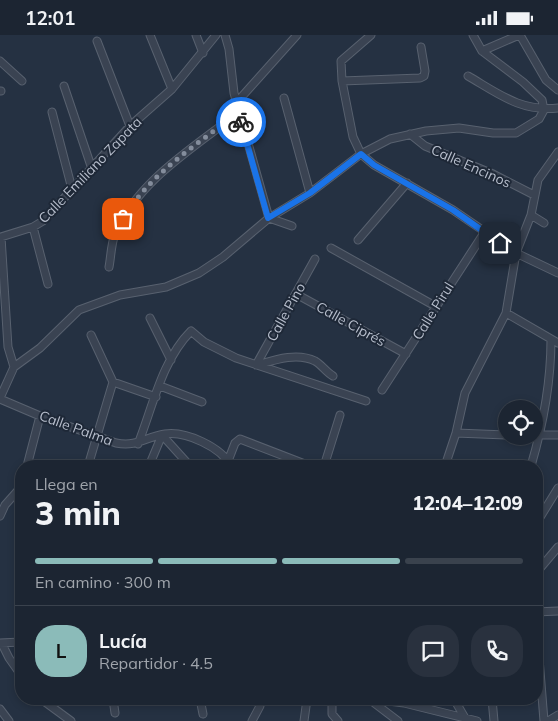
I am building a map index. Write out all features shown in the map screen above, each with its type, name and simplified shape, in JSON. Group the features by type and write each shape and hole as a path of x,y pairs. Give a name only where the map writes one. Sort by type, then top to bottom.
{"street":[{"path":"150,35 172,89"},
{"path":"196,35 203,53"},
{"name":"Calle Emiliano Zapata","path":"14,367 8,347 1,237 33,227 43,221 130,126 172,89 216,35"},
{"path":"226,35 230,49 236,102 268,218"},
{"path":"236,102 297,35"},
{"path":"371,35 341,61 342,81 353,137 361,154 374,165 453,210 484,233 516,253 558,273"},
{"path":"0,398 14,367 40,348 79,310 120,295 166,287 185,280 223,257 268,218 310,193 361,154 390,139 410,134 459,128 493,133 516,133 539,119 544,110 542,101 536,94 482,51 473,35"},
{"path":"482,51 520,35 546,80 558,90"},
{"path":"97,41 130,126"},
{"path":"342,81 420,78 425,73 421,47"},
{"path":"0,61 22,81"},
{"path":"468,76 524,107 544,110 558,108"},
{"path":"64,86 92,169"},
{"path":"284,98 310,193"},
{"path":"52,112 72,189"},
{"path":"109,267 114,235 132,203 153,180 239,112"},
{"name":"Calle Encinos","path":"410,134 425,146 493,174 534,195"},
{"path":"447,460 456,433 465,393 506,313 516,253 530,215 534,195 542,172 558,152"},
{"path":"358,240 406,183"},
{"path":"530,215 544,223"},
{"path":"268,218 292,226"},
{"path":"33,227 48,284"},
{"name":"Calle Pirul","path":"382,390 484,233"},
{"path":"331,248 435,306"},
{"name":"Calle Pino","path":"256,365 315,259"},
{"name":"Calle Ciprés","path":"296,294 406,354"},
{"path":"506,313 558,343"},
{"path":"150,319 171,360"},
{"path":"138,444 171,360 182,340 191,331 222,353 366,401"},
{"path":"90,460 113,382 91,335"},
{"path":"543,401 551,355 551,339"},
{"path":"256,365 279,358 302,357 314,361 333,376"},
{"path":"113,382 156,397"},
{"path":"160,386 202,402"},
{"name":"Calle Palma","path":"0,398 40,416 123,444 138,444 171,433 198,441 221,454 226,460"},
{"path":"326,460 340,415"},
{"path":"28,460 40,416"},
{"path":"456,433 498,435"},
{"path":"152,460 162,435 185,460"},
{"path":"543,435 558,435"},
{"path":"231,460 235,443 240,439 294,460"},
{"path":"531,460 535,445"},
{"path":"543,513 558,488"},
{"path":"0,516 5,505 15,494"},
{"path":"543,565 558,547"},
{"path":"543,612 558,611"},
{"path":"15,643 1,644 15,667"},
{"path":"49,705 71,721"},
{"path":"114,705 115,713"},
{"path":"201,705 203,714"},
{"path":"252,721 260,705"},
{"path":"304,721 306,705"},
{"path":"332,705 332,714 338,721"},
{"path":"384,705 398,721"},
{"path":"418,705 476,721"},
{"path":"457,705 465,719"},
{"path":"493,705 494,721"},
{"path":"543,705 544,721"},
{"path":"0,709 9,721"},
{"path":"548,721 558,715"}],"way so far":[{"path":"123,219 132,203 153,180 239,112 241,122"}],"route":[{"path":"241,122 268,218 310,193 361,154 374,165 453,210 500,243"}]}
